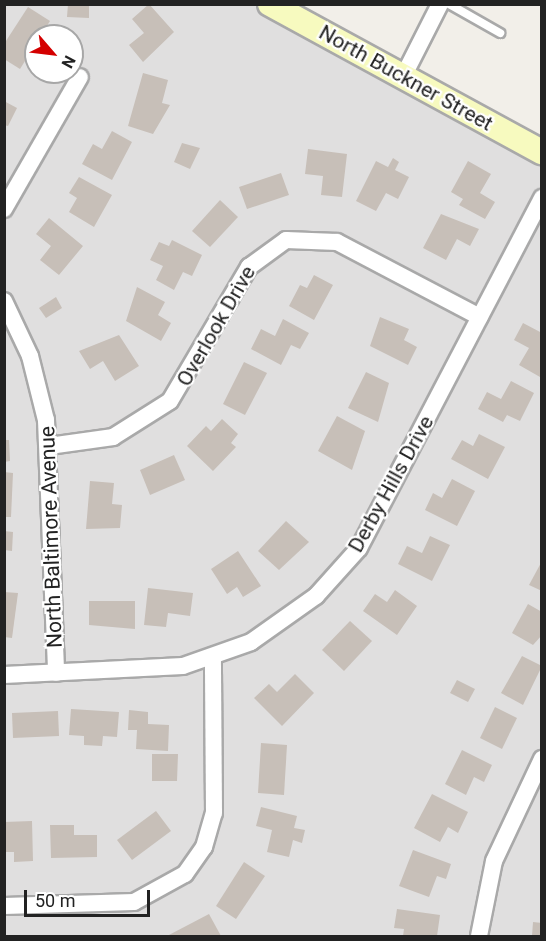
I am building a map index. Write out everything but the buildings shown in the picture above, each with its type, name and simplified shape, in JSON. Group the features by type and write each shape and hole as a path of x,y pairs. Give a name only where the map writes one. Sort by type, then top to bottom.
{"main road":[{"name":"North Buckner Street","path":"270,4 542,152"}],"street":[{"path":"403,77 440,4"},
{"path":"4,209 76,84"},
{"name":"Derby Hills Drive","path":"4,675 151,671 213,657 286,621 344,568 542,198"},
{"name":"Overlook Drive","path":"49,446 113,436 170,401 249,267 286,240 337,242 480,316"},
{"name":"North Baltimore Avenue","path":"4,301 30,356 49,446 56,673"},
{"path":"4,906 134,902 158,893 185,874 204,848 214,813 213,657"},
{"path":"479,936 494,861 542,759"}],"lane":[{"path":"449,4 500,33"}],"shaded area":[{"path":"5,5 271,5 541,152 541,936 5,936"}]}
